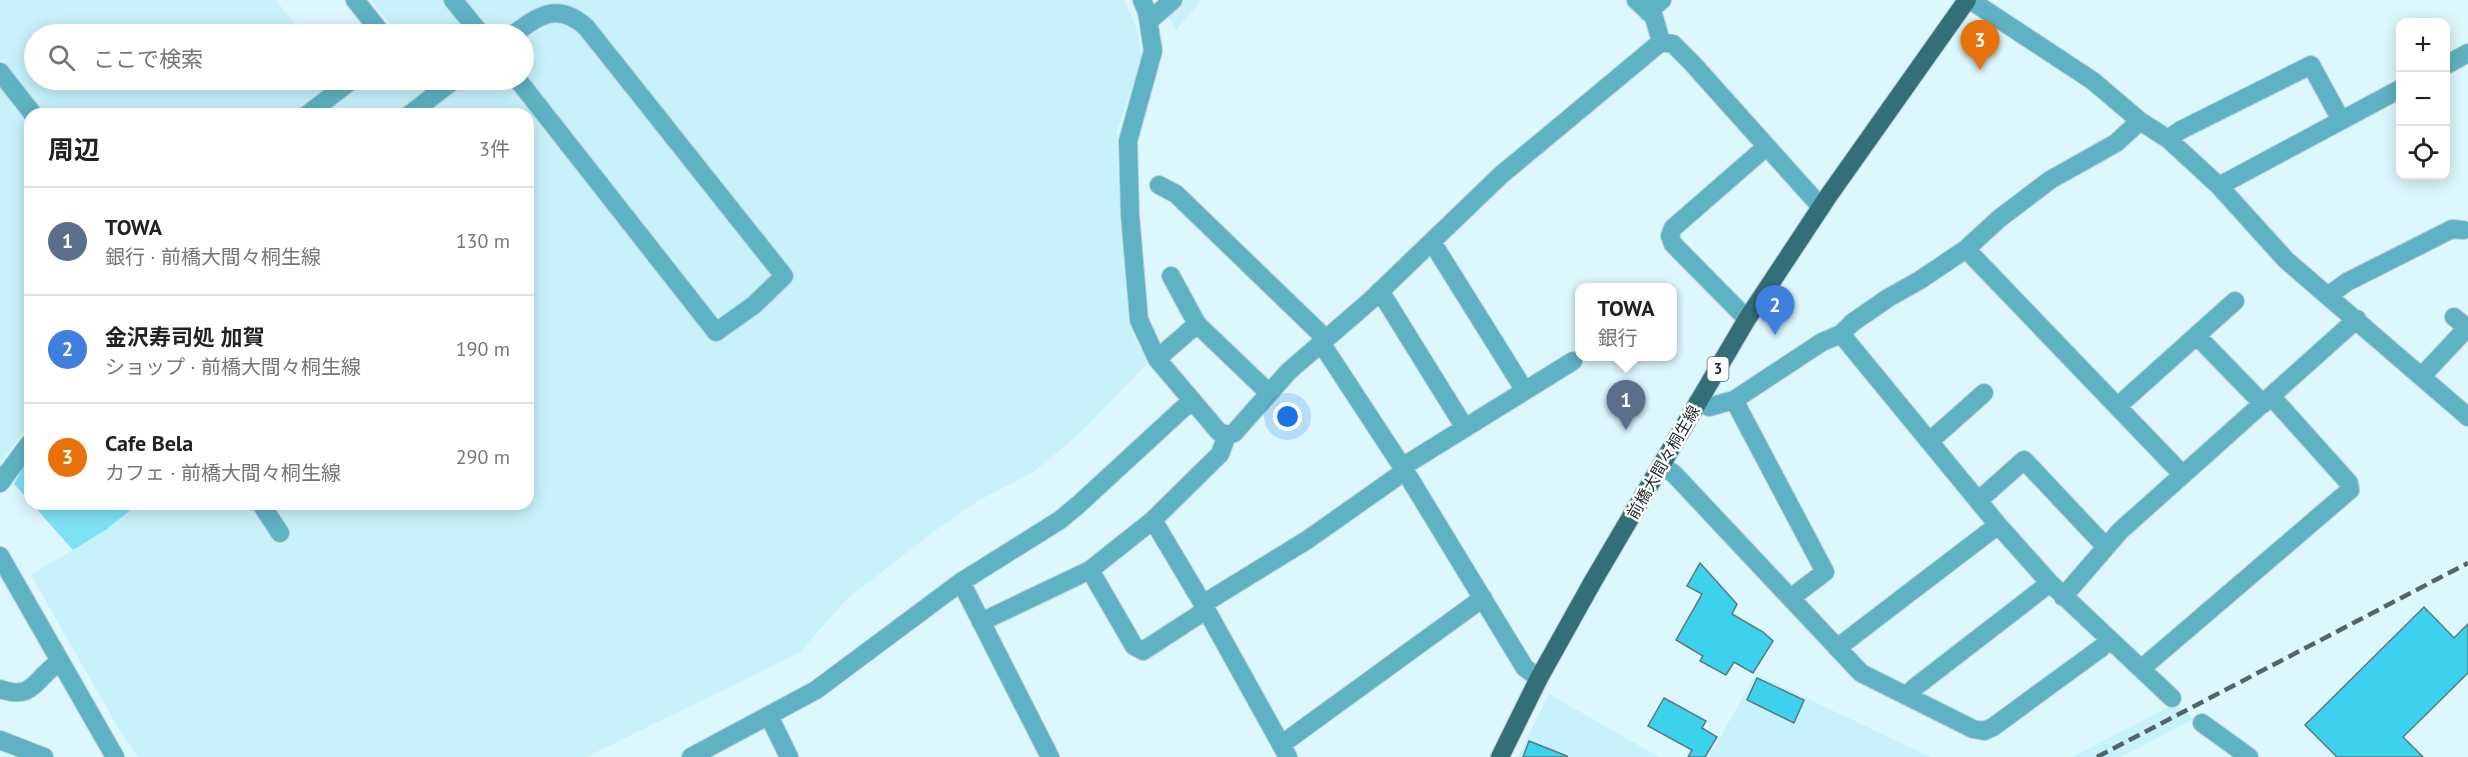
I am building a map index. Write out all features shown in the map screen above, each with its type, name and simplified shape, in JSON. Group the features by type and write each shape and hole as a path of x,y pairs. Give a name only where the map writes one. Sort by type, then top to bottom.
{"main road":[{"name":"前橋大間々桐生線","path":"1500,757 1539,678 1660,465 1747,319 1821,207 1968,0"}],"street":[{"path":"355,0 374,24"},
{"path":"453,0 473,24"},
{"path":"1142,0 1153,37 1151,65 1130,127 1128,141 1130,215 1139,320 1157,359 1219,432 1227,435 1234,433 1269,393 1322,341 1380,291 1501,175 1661,42"},
{"path":"1149,21 1173,0"},
{"path":"1642,6 1662,0"},
{"path":"1968,0 2093,81 2140,121 2168,139 2219,186 2286,260 2468,417"},
{"path":"1642,6 1654,17 1661,42"},
{"path":"526,90 717,332 754,305 784,276 586,27 575,17 549,13 527,24"},
{"path":"1661,42 1673,45 1680,51 1821,207"},
{"path":"2450,62 2468,53"},
{"path":"2168,139 2181,130 2311,65 2341,120"},
{"path":"0,72 28,108"},
{"path":"316,108 339,90"},
{"path":"418,108 441,90"},
{"path":"2219,186 2396,91"},
{"path":"1698,402 1708,406 1734,400 1822,342 1841,334 1852,322 1966,249 2000,218 2050,180 2116,143 2140,121"},
{"path":"1747,319 1672,244 1670,236 1673,228 1766,147"},
{"path":"1160,185 1176,194 1322,341 1404,469 1526,668 1539,678"},
{"path":"2328,296 2347,282 2452,229 2463,230"},
{"path":"1432,242 1525,391"},
{"path":"1966,249 2182,474"},
{"path":"1171,276 1197,324 1269,393"},
{"path":"1380,291 1465,428"},
{"path":"2118,406 2235,301"},
{"path":"2063,597 2105,546 2182,474 2357,319"},
{"path":"1157,359 1197,324"},
{"path":"2422,376 2463,325"},
{"path":"1841,334 1998,525 2050,583 2172,698"},
{"path":"2141,669 2350,490 2349,483 2267,400 2198,336"},
{"path":"1090,570 1134,646 1143,651 1204,607 1307,540 1404,469 1573,361"},
{"path":"1929,441 1984,393"},
{"path":"1734,400 1825,572 1792,597"},
{"path":"691,757 816,690 961,582 1060,520 1191,401"},
{"path":"981,622 1090,570 1153,520 1220,454 1227,435"},
{"path":"0,483 24,451"},
{"path":"1978,501 2024,460 2105,546"},
{"path":"1660,465 1674,474 1861,673 1973,729 1984,731 1993,728 2101,648 2109,639"},
{"path":"265,510 280,533"},
{"path":"1153,520 1286,751 1483,598"},
{"path":"1837,648 1998,525"},
{"path":"0,556 6,581 59,662 115,757"},
{"path":"961,582 1050,757"},
{"path":"1908,696 1914,688 2050,583"},
{"path":"0,689 20,694 28,692 45,672 59,662"},
{"path":"768,716 789,757"},
{"path":"2202,723 2249,757"},
{"path":"0,740 44,757"}],"shaded area":[{"path":"0,0 276,0 294,24 24,24 24,90 325,90 304,108 24,108 24,432 0,463"},
{"path":"371,0 1124,0 1138,31 1141,60 1117,131 1120,212 1128,316 1134,337 1148,363 1081,432 1035,471 976,502 847,599 799,653 586,757 138,757 117,726 31,575 107,529 131,510 534,510 534,108 328,108 351,90 534,90 534,24 390,24"},
{"path":"1159,0 1202,0 1176,30"},
{"path":"24,466 24,495 14,484"},
{"path":"37,510 131,510 107,529 73,550"},
{"path":"1756,674 1930,757 1709,757"},
{"path":"1549,694 1659,757 1518,757"},
{"path":"2174,704 2196,720 2121,757 2073,757"}],"building":[{"path":"1700,563 1737,604 1732,614 1763,632 1773,641 1753,673 1734,662 1726,675 1700,661 1703,656 1676,640 1702,594 1687,586"},
{"path":"2424,607 2454,638 2468,624 2468,673 2403,737 2423,757 2337,757 2305,725"},
{"path":"1757,678 1804,700 1794,723 1747,700"},
{"path":"1664,698 1706,721 1702,728 1717,737 1705,757 1688,757 1692,750 1648,726"},
{"path":"1529,741 1567,756 1567,757 1523,757"}],"railway":[{"path":"2097,757 2468,563"}],"place":[{"name":"Cafe Bela","path":"1980,70"},
{"name":"金沢寿司処 加賀","path":"1775,335"},
{"name":"TOWA","path":"1626,430"}]}
